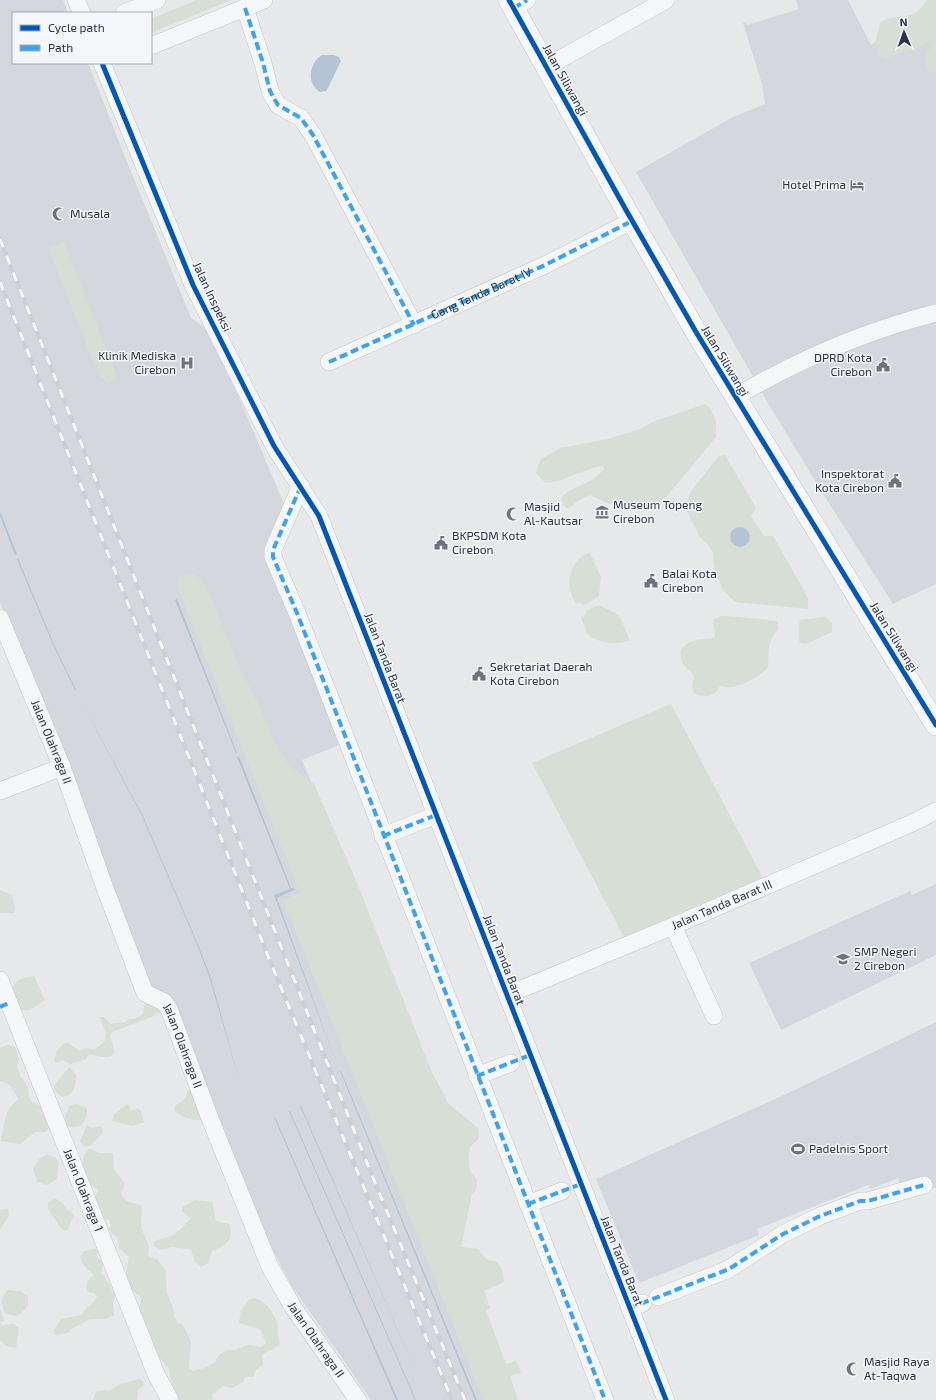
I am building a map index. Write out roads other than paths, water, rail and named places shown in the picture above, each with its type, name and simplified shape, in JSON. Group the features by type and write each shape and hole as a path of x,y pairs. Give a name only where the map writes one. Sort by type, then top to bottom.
{"main road":[{"name":"Jalan Siliwangi","path":"517,2 546,67 632,221 735,397 936,725"}],"street":[{"path":"76,0 82,12"},
{"path":"127,12 157,0"},
{"path":"152,46 264,0"},
{"path":"546,67 666,0"},
{"path":"245,8 272,96 278,105 300,118 313,135 414,325"},
{"name":"Jalan Inspeksi","path":"105,64 193,285 274,446 301,486 324,527"},
{"name":"Gang Tanda Barat IV","path":"329,362 545,265 632,221"},
{"path":"735,397 825,350 877,330 936,313"},
{"path":"301,486 273,550 273,557 605,1400"},
{"name":"Jalan Tanda Barat","path":"324,527 506,995 520,1059 571,1188 644,1303 666,1400"},
{"name":"Jalan Olahraga II","path":"0,618 62,767 106,891 145,993 164,1002 169,1009 211,1121 270,1267 293,1307 358,1400"},
{"path":"0,791 62,767"},
{"name":"Jalan Tanda Barat III","path":"506,995 674,926 910,824 936,811"},
{"path":"383,836 436,815"},
{"path":"674,926 714,1016"},
{"name":"Jalan Olahraga 1","path":"0,980 5,1005 156,1374 170,1400"},
{"path":"477,1076 520,1059"},
{"path":"644,1303 729,1269 783,1234 820,1216 860,1201 868,1201 924,1186"},
{"path":"528,1204 571,1188"}],"water":[{"path":"322,55 334,55 339,57 341,61 326,91 320,92 313,84 311,74 314,63"},
{"path":"0,511 17,554 15,555 0,516"},
{"path":"740,527 747,530 750,537 747,544 740,547 733,544 730,537 733,530"},
{"path":"18,558 55,647 76,690 54,647 17,559"},
{"path":"177,599 237,753 175,600"},
{"path":"77,694 143,816 197,942 211,978 241,1087 210,979 196,942 142,816"},
{"path":"239,756 291,888 296,889 277,898 338,1068 274,895 290,889 237,757"},
{"path":"341,1071 477,1400 475,1400"},
{"path":"300,1106 301,1106 428,1400"},
{"path":"290,1111 416,1400 415,1400"},
{"path":"275,1117 398,1400 396,1400"}],"railway":[{"path":"0,239 369,1168 465,1400"},
{"path":"0,282 270,961 452,1400"}],"place":[{"name":"Hotel Prima","path":"857,185"},
{"name":"Musala","path":"59,214"},
{"name":"Klinik Mediska Cirebon","path":"187,363"},
{"name":"DPRD Kota Cirebon","path":"883,365"},
{"name":"Inspektorat Kota Cirebon","path":"895,481"},
{"name":"Museum Topeng Cirebon","path":"602,512"},
{"name":"Masjid Al-Kautsar","path":"513,514"},
{"name":"BKPSDM Kota Cirebon","path":"441,543"},
{"name":"Balai Kota Cirebon","path":"651,581"},
{"name":"Sekretariat Daerah Kota Cirebon","path":"479,674"},
{"name":"SMP Negeri 2 Cirebon","path":"843,959"},
{"name":"Padelnis Sport","path":"798,1149"},
{"name":"Masjid Raya At-Taqwa","path":"853,1369"}]}
